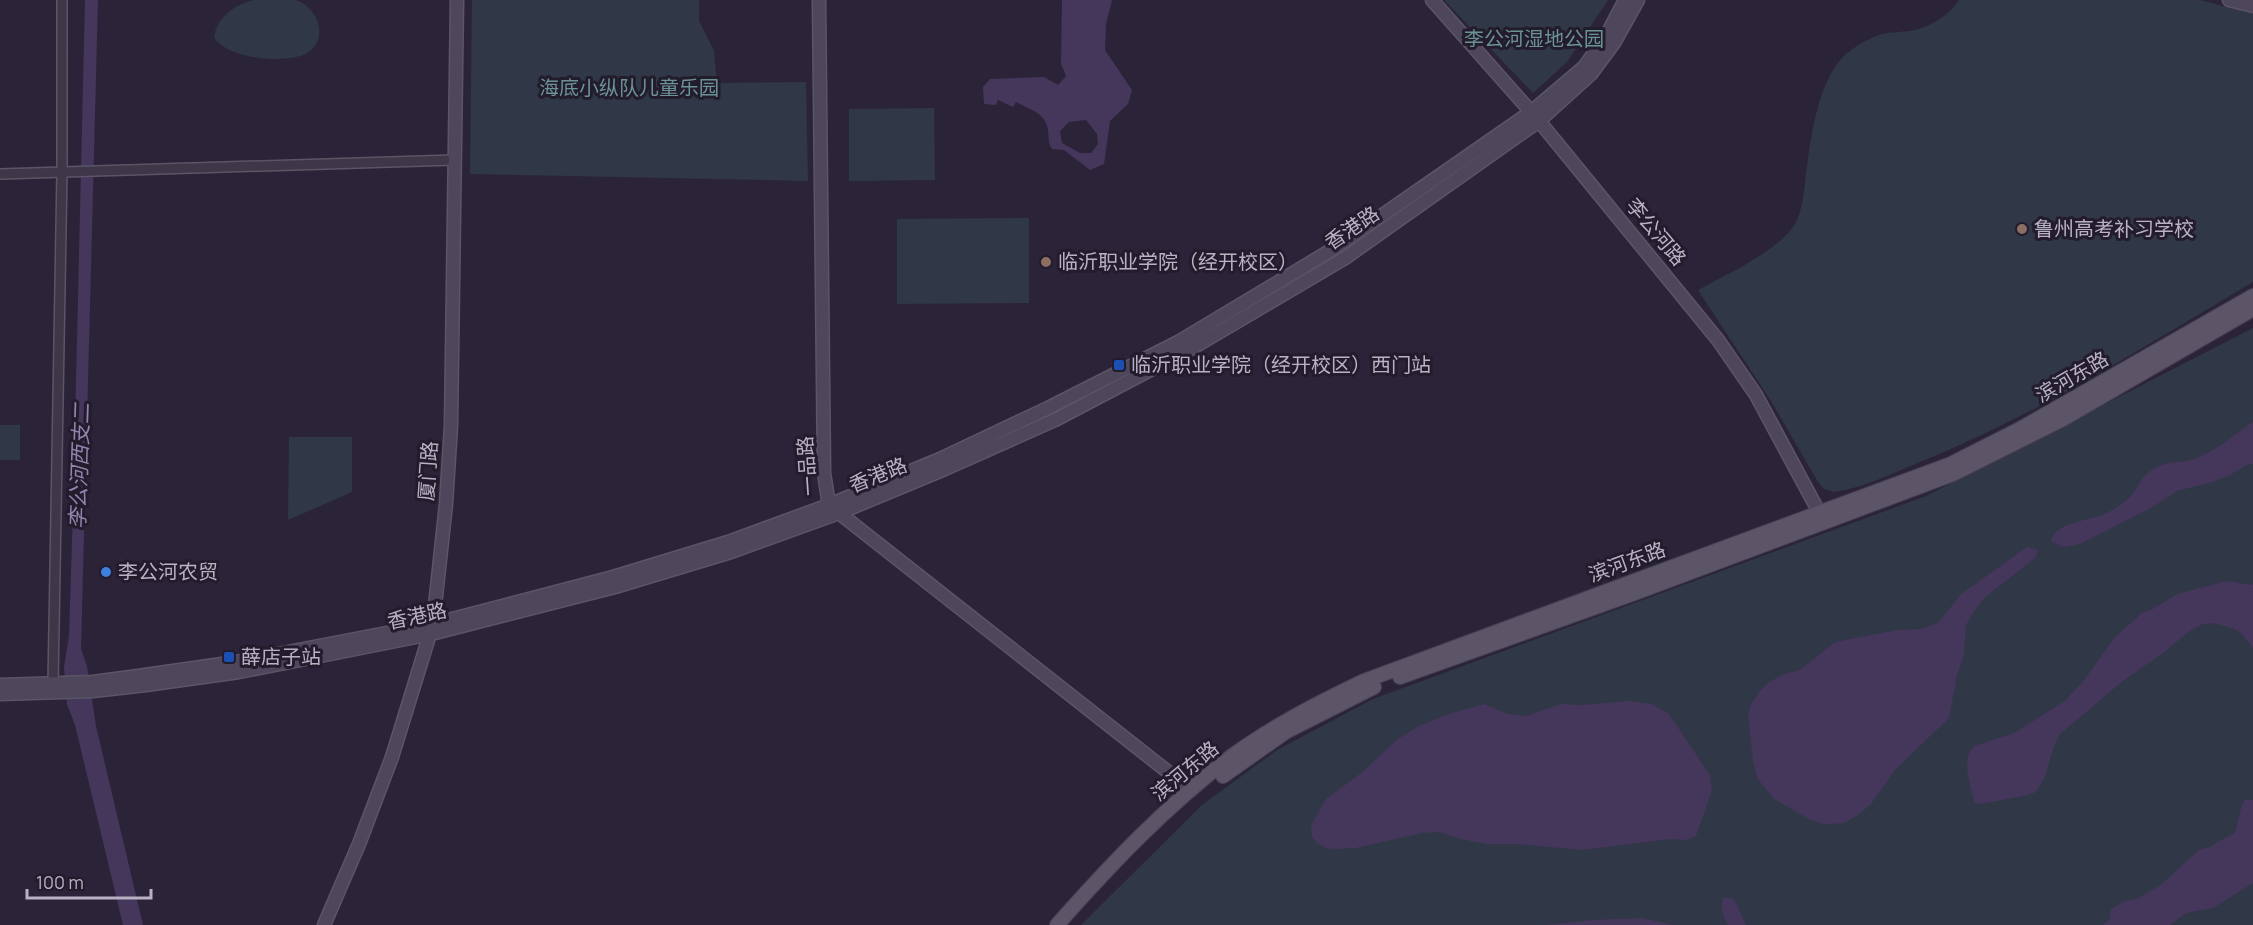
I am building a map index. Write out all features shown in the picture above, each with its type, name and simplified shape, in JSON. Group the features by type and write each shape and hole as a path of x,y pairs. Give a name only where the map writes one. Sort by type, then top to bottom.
{"main road":[{"name":"滨河东路","path":"1057,925 1151,825 1233,756 1283,722 1364,681 1951,464 2020,429 2253,296"},
{"name":"滨河东路","path":"1069,925 1149,840 1196,797 1235,766 1287,731 1368,689 1635,593 1953,474 2062,419 2253,309"}],"street":[{"path":"59,686 62,0"},
{"name":"厦门路","path":"324,925 359,844 392,757 432,629 446,504 451,426 457,0"},
{"name":"一品路","path":"819,0 824,473 834,509 1191,790"},
{"name":"李公河路","path":"1432,0 1535,117 1719,340 1761,404 1819,512"},
{"name":"香港路","path":"1535,117 1584,67 1606,36 1625,0"},
{"name":"香港路","path":"0,685 93,686 432,629 834,509 1048,408 1180,340 1338,246 1535,117 1591,74 1614,43 1638,0"},
{"path":"2229,0 2253,6"},
{"path":"0,174 454,160"},
{"name":"香港路","path":"0,694 59,686"}],"green space":[{"path":"254,0 296,0 304,4 316,17 318,25 319,33 313,48 296,57 270,59 243,55 220,44 214,37 219,23 233,9"},
{"name":"海底小纵队儿童乐园","path":"472,0 699,0 699,21 714,51 717,83 806,82 808,181 470,174"},
{"name":"李公河湿地公园","path":"1444,0 1608,0 1567,62 1533,93"},
{"name":"鲁州高考补习学校","path":"1959,0 2200,0 2253,14 2253,282 2131,355 2006,423 1878,480 1834,492 1824,489 1818,482 1771,401 1698,290 1763,254 1793,227 1799,215 1813,128 1821,97 1834,69 1843,57 1856,46 1882,34 1910,31 1931,24 1950,11"},
{"path":"934,108 935,180 849,181 849,109"},
{"path":"1029,218 1029,303 897,304 897,219"},
{"path":"2253,328 2253,925 1081,925 1202,805 1277,750 1373,699 1926,496"},
{"path":"0,425 20,425 20,460 0,460"},
{"path":"289,437 352,437 352,492 288,520"}],"water":[{"name":"李公河西支二","path":"85,0 98,0 81,649 87,666 96,726 143,925 123,925 75,725 67,704 64,667 69,636 73,510"},
{"path":"1062,0 1112,0 1106,24 1105,50 1132,90 1128,104 1110,121 1104,164 1090,170 1064,150 1052,149 1047,124 1036,112 1016,102 1013,107 998,100 996,105 984,104 983,87 990,79 1044,77 1058,85 1066,76 1061,64","holes":["1086,120 1097,134 1098,144 1091,153 1080,153 1062,143 1060,131 1069,122"]},
{"path":"2253,422 2253,464 2212,482 2177,491 2151,508 2080,544 2063,547 2051,541 2059,529 2102,515 2122,504 2132,495 2143,478 2155,468 2199,457 2223,444"},
{"path":"2027,547 2038,550 2035,558 1984,598 1966,625 1964,655 1957,675 1949,718 1895,770 1871,804 1844,823 1823,824 1809,819 1774,799 1757,778 1748,717 1751,704 1769,682 1784,674 1800,670 1835,642 1897,630 1922,629 1938,623 1961,594"},
{"path":"2227,581 2253,585 2253,648 2241,633 2232,628 2213,623 2203,624 2191,630 2123,681 2060,734 2045,777 2036,792 1981,804 1974,802 1967,766 1974,746 2014,733 2065,701 2084,680 2115,637 2143,612 2151,610 2177,594"},
{"path":"1629,701 1652,704 1669,714 1710,775 1712,790 1696,836 1687,840 1671,839 1582,850 1519,844 1487,844 1439,832 1422,833 1356,848 1336,849 1326,848 1317,843 1312,836 1311,825 1326,799 1361,773 1398,739 1417,727 1448,714 1484,704 1508,714 1526,716 1561,704 1582,705"},
{"path":"2245,800 2253,800 2253,883 2213,908 2186,913 2170,925 2103,925 2110,919 2111,909 2125,901 2137,899 2162,884 2199,850 2213,846 2235,833"},
{"path":"1724,897 1734,899 1746,925 1728,925 1722,908"},
{"path":"1642,918 1674,925 1546,925 1594,920"}],"place":[{"name":"鲁州高考补习学校","path":"2022,229"},
{"name":"临沂职业学院（经开校区）","path":"1046,262"},
{"name":"临沂职业学院（经开校区）西门站","path":"1119,365"},
{"name":"李公河农贸","path":"106,572"},
{"name":"薛店子站","path":"229,657"}]}
